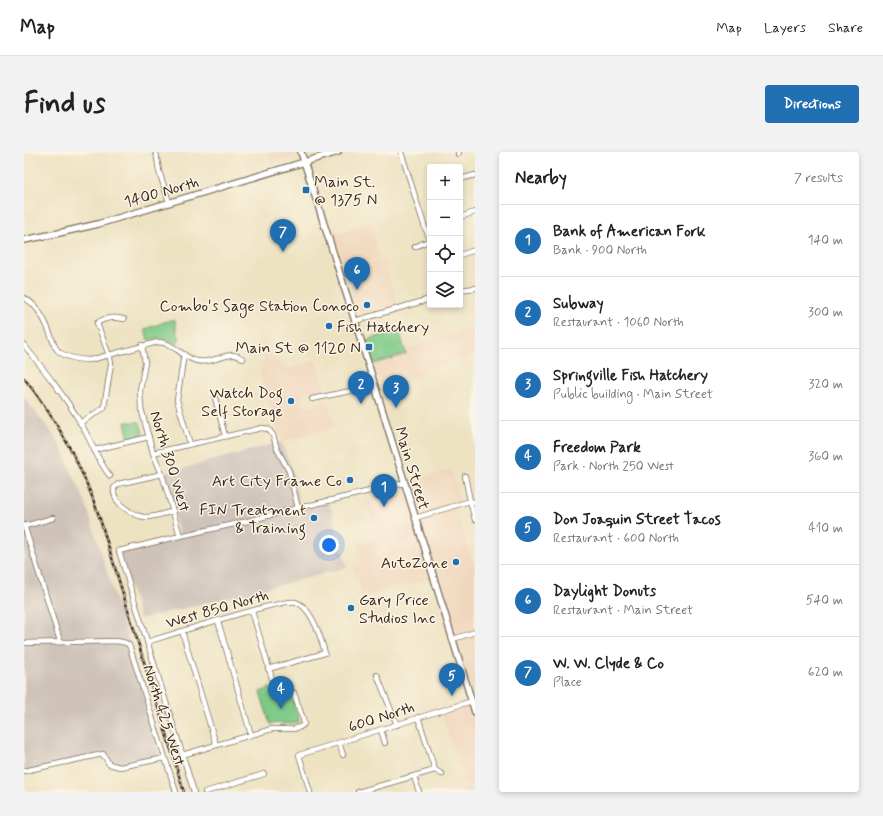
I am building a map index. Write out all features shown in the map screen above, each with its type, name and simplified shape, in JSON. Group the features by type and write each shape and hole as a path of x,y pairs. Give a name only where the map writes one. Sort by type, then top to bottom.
{"main road":[{"name":"Main Street","path":"301,152 355,321 475,712"},
{"name":"1400 North","path":"24,240 59,234 92,225 338,152"}],"street":[{"path":"156,152 159,171 169,202"},
{"path":"401,152 427,228"},
{"path":"463,178 475,175"},
{"path":"463,215 475,212"},
{"path":"414,247 427,240"},
{"path":"463,254 475,250"},
{"path":"463,290 475,288"},
{"path":"24,298 31,302 43,318 55,346 60,353 84,360 94,359 158,342 165,343 198,361 209,361 234,355 243,358"},
{"path":"355,321 427,300"},
{"path":"80,422 104,408 111,364 109,354 97,323 113,317 124,319"},
{"path":"24,345 58,389 80,422 103,468 110,476"},
{"name":"North 300 West","path":"142,346 145,363 140,390 143,419 153,453 162,474 180,536"},
{"path":"184,354 177,400 190,444"},
{"path":"312,399 374,386"},
{"path":"215,398 225,436"},
{"path":"153,453 262,428 268,429 273,435 277,449 288,468 298,508"},
{"path":"94,450 149,437"},
{"path":"162,474 118,484 115,487 114,493 116,500 131,513 138,516 148,517 173,511"},
{"path":"465,476 475,520"},
{"path":"194,792 146,642 119,551 404,483"},
{"path":"415,518 472,502"},
{"path":"24,643 60,642 24,526 53,518"},
{"name":"West 850 North","path":"146,642 252,611 287,602 296,602 303,606 317,626 325,653 268,669"},
{"path":"182,755 272,729 292,729 300,727 304,724 295,695 290,690 280,693 276,691 268,669 252,611"},
{"path":"218,621 251,735"},
{"path":"182,631 216,745"},
{"path":"452,639 475,632"},
{"name":"North 425 West","path":"60,642 117,641 129,645 176,792"},
{"path":"377,675 397,725"},
{"name":"600 North","path":"310,792 298,755 472,701"},
{"path":"418,717 435,770 442,774"},
{"path":"381,730 385,743"},
{"path":"339,743 342,755"},
{"path":"24,772 104,754 110,764 120,768 165,758"},
{"path":"358,792 435,770"},
{"path":"206,792 264,774"},
{"path":"414,776 419,792"}],"shaded area":[{"path":"267,152 292,152 294,157 270,164"},
{"path":"371,223 376,236 373,237 380,258 345,271 333,234"},
{"path":"383,259 399,306 362,315 358,311 346,272"},
{"path":"474,328 475,355 421,371 422,376 382,389 374,364 406,354 405,349"},
{"path":"267,349 287,370 315,360 325,391 318,392 308,390 303,394 302,401 306,406 313,407 321,400 327,399 336,428 281,442 260,374"},
{"path":"24,397 58,441 85,501 151,713 158,753 155,757 136,764 120,767 109,764 103,754 24,774"},
{"path":"281,442 292,468 300,505 329,501 347,567 140,619 119,551 180,536 162,474"},
{"path":"451,469 461,504 454,506 475,568 475,792 456,792 467,788 440,711 472,701 433,578 363,597 353,567 363,563 358,544 377,538 364,497"}],"green space":[{"path":"170,320 175,320 177,334 180,337 177,345 163,339 148,340 145,329"},
{"path":"399,330 406,354 374,364 366,340"},
{"path":"125,422 140,422 143,434 129,439"},
{"path":"270,688 273,693 279,697 289,695 292,697 299,722 292,724 270,724 260,692"}],"railway":[{"path":"24,378 59,428 86,481 100,519 184,792"}],"place":[{"name":"Main St. @ 1375 N","path":"306,190"},
{"name":"W. W. Clyde & Co","path":"283,252"},
{"name":"Daylight Donuts","path":"357,290"},
{"name":"Combo's Sage Station Conoco","path":"367,305"},
{"name":"Fish Hatchery","path":"329,326"},
{"name":"Main St @ 1120 N","path":"369,347"},
{"name":"Watch Dog Self Storage","path":"291,401"},
{"name":"Subway","path":"361,404"},
{"name":"Springville Fish Hatchery","path":"396,408"},
{"name":"Art City Frame Co","path":"350,480"},
{"name":"Bank of American Fork","path":"384,507"},
{"name":"FIN Treatment & Training","path":"314,518"},
{"name":"AutoZone","path":"456,562"},
{"name":"Gary Price Studios Inc","path":"351,608"},
{"name":"Don Joaquin Street Tacos","path":"452,696"},
{"name":"Freedom Park","path":"281,709"}]}
